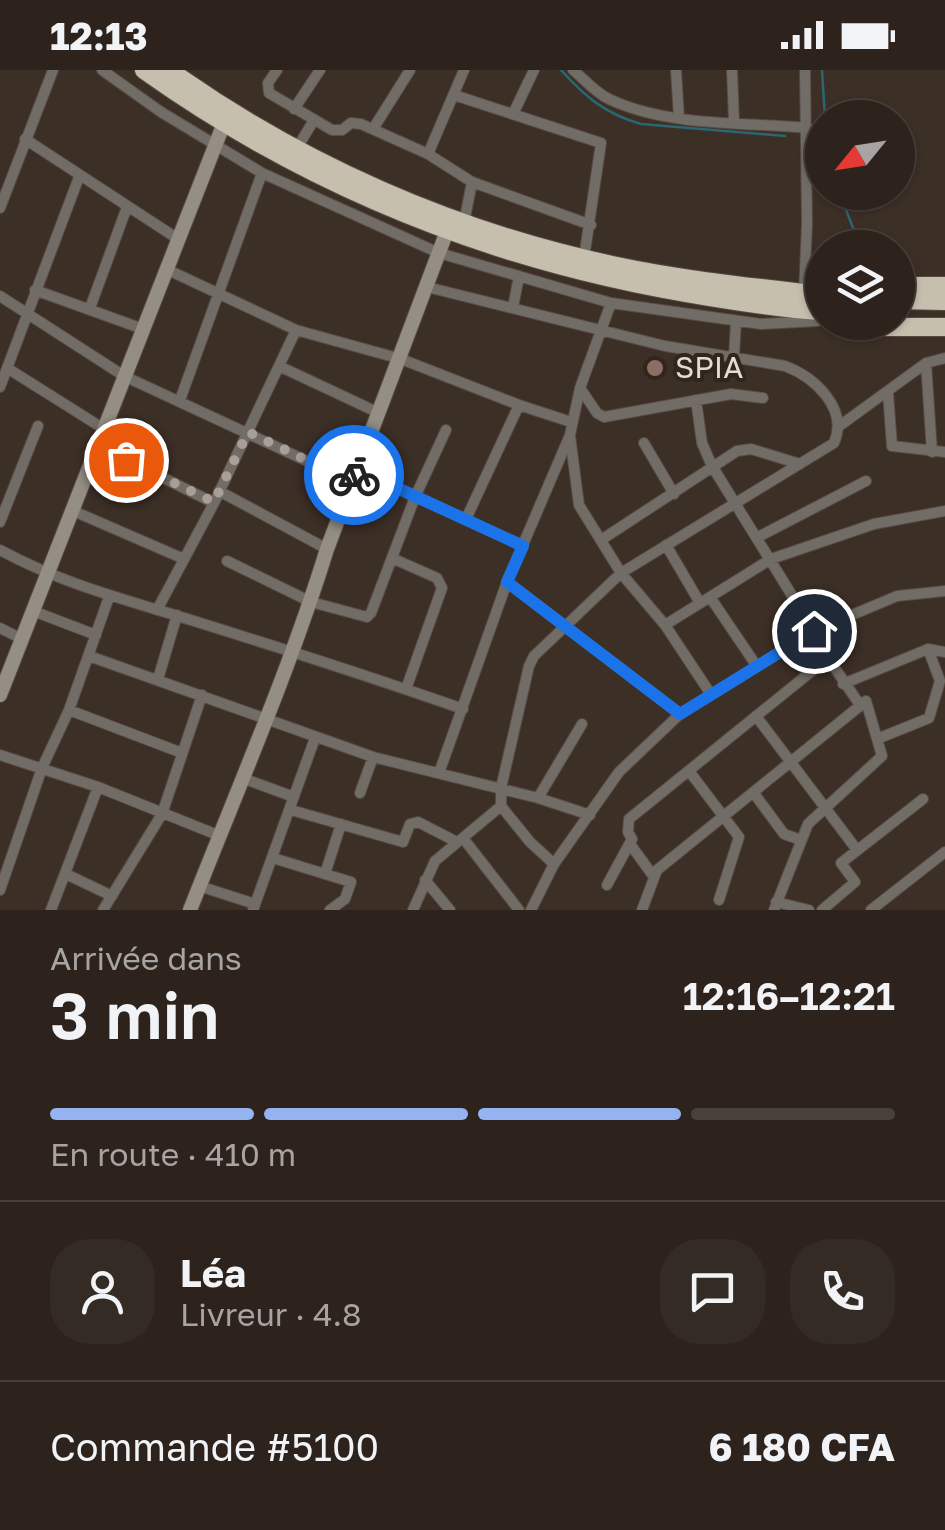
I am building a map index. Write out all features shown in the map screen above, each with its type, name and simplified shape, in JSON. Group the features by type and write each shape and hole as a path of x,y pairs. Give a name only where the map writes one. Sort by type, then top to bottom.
{"highway":[{"path":"144,70 271,151 364,198 456,227 584,258 805,303"},
{"path":"169,70 297,148 498,250 601,277 789,309 805,307"},
{"path":"915,286 945,286"},
{"path":"915,311 945,300"},
{"path":"915,306 945,316"},
{"path":"915,327 945,327"}],"street":[{"path":"0,208 53,70"},
{"path":"102,70 161,112 262,173 439,253 610,303 779,324 805,313"},
{"path":"277,70 267,88 294,109 336,131 356,122 428,154 472,182 591,224"},
{"path":"294,109 320,70"},
{"path":"372,129 410,70"},
{"path":"428,154 464,70"},
{"path":"514,114 534,70"},
{"path":"572,70 606,98 679,118 805,128"},
{"path":"676,70 679,118"},
{"path":"732,70 734,122"},
{"path":"806,70 807,100"},
{"path":"454,95 600,143 584,258"},
{"path":"297,148 314,120"},
{"path":"0,696 224,123"},
{"path":"26,139 79,178 178,240"},
{"path":"180,400 262,173"},
{"path":"0,387 79,178"},
{"path":"190,910 245,779 439,253 456,227 472,182"},
{"path":"90,308 127,207"},
{"path":"166,269 296,330 401,359 519,406 571,422"},
{"path":"514,307 519,276"},
{"path":"427,287 665,346 784,366 801,372 828,398 836,413 834,443 620,573 534,656 501,788 500,806 554,864"},
{"path":"35,290 144,328"},
{"path":"0,296 124,376 248,432 466,518 523,546"},
{"path":"610,303 571,422 579,505 620,573 665,625 710,693"},
{"path":"734,357 736,321"},
{"path":"157,610 217,497 296,330"},
{"path":"838,427 926,363 945,358"},
{"path":"926,363 932,452"},
{"path":"281,367 379,413"},
{"path":"7,368 104,428"},
{"path":"580,388 604,417 742,393 763,398"},
{"path":"888,392 892,446 945,452"},
{"path":"696,400 702,443 712,466 814,631"},
{"path":"466,518 519,406"},
{"path":"0,522 38,426"},
{"path":"228,561 311,602 366,617 446,430"},
{"path":"439,773 507,582 570,435"},
{"path":"644,444 674,494"},
{"path":"96,445 327,549"},
{"path":"600,540 744,448 800,464"},
{"path":"758,537 866,481"},
{"path":"71,510 184,559"},
{"path":"665,625 771,559 874,524 945,510"},
{"path":"666,545 756,665"},
{"path":"0,550 46,575 109,597 463,709"},
{"path":"394,559 437,578 442,588 406,689"},
{"path":"507,582 680,714"},
{"path":"531,910 554,864 619,772 680,714 814,631 898,596 945,592"},
{"path":"0,890 42,768 68,710 109,597"},
{"path":"33,611 96,636"},
{"path":"158,680 177,616"},
{"path":"0,628 22,639"},
{"path":"877,739 929,718 940,681 928,649"},
{"path":"843,684 928,649 945,652"},
{"path":"89,656 373,757 501,788 590,815"},
{"path":"606,885 630,844 629,819 828,658 860,705"},
{"path":"104,910 162,814 202,696"},
{"path":"642,910 657,870 866,700 882,756 808,824 775,906 809,910"},
{"path":"68,710 182,753"},
{"path":"756,716 857,850"},
{"path":"538,798 582,724"},
{"path":"200,886 254,907 315,738"},
{"path":"0,755 220,836"},
{"path":"360,793 373,757"},
{"path":"689,771 739,836 719,900"},
{"path":"245,779 294,797"},
{"path":"66,910 53,906 98,788"},
{"path":"753,792 784,834 801,840"},
{"path":"822,910 855,882 842,863 923,799"},
{"path":"413,910 435,860 500,806"},
{"path":"291,810 404,842 410,824 418,822 460,840 519,910"},
{"path":"325,874 341,824"},
{"path":"630,844 654,877"},
{"path":"872,910 945,852"},
{"path":"273,858 351,882 344,899 330,910"},
{"path":"66,874 112,896"},
{"path":"425,880 450,910"}],"waterway":[{"path":"561,70 597,103 641,124 785,136"},
{"path":"822,70 824,100"},
{"path":"846,210 854,230"}],"way so far":[{"path":"126,460 214,502 248,432 352,482 354,475"}],"place":[{"name":"SPIA","path":"655,368"}],"route":[{"path":"354,475 356,469 523,546 507,582 680,714 814,631"}]}
